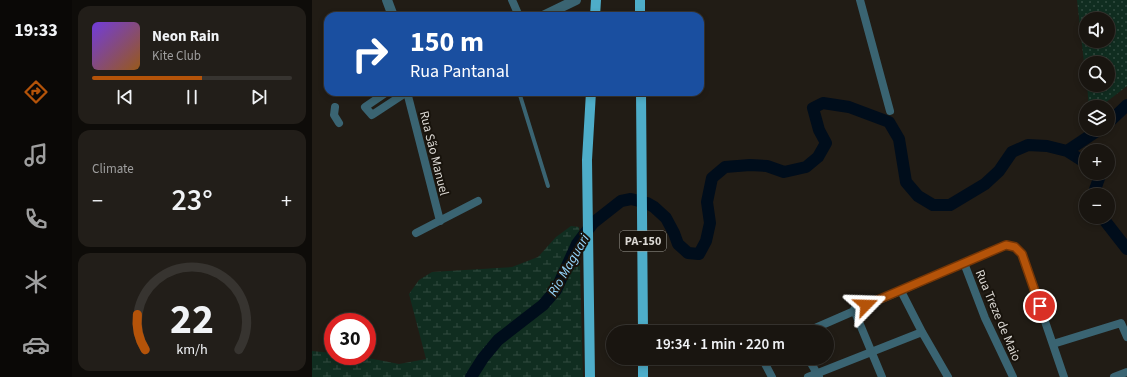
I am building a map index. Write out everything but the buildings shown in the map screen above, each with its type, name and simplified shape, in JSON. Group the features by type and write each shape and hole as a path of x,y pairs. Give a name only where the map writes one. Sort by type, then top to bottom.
{"main road":[{"path":"595,12 596,0"},
{"path":"640,0 640,12"},
{"path":"590,377 587,160 591,96"},
{"name":"PA-150","path":"641,96 643,325"},
{"path":"643,365 644,377"}],"street":[{"path":"387,0 392,12"},
{"path":"512,0 517,12"},
{"path":"551,12 576,0"},
{"path":"860,0 890,111"},
{"path":"382,96 365,108 372,115 401,96"},
{"name":"Rua São Manuel","path":"408,96 440,221"},
{"path":"335,107 334,116 339,123"},
{"path":"416,233 478,202"},
{"path":"821,325 1006,245 1015,247 1022,254 1064,377"},
{"name":"Rua Treze de Maio","path":"964,263 985,318 1013,377"},
{"path":"901,291 922,332 948,377"},
{"path":"854,310 882,377"},
{"path":"1053,344 1121,323 1127,337"},
{"path":"808,377 818,375 872,351 922,332"},
{"path":"765,365 772,377"},
{"path":"812,365 818,375"},
{"path":"1114,377 1127,372"}],"lane":[{"path":"520,96 548,186"}],"green space":[{"path":"1077,0 1127,0 1127,86 1109,100 1088,100 1088,92 1115,92 1115,56 1083,56 1082,48 1115,48 1115,12 1079,12 1079,18"},
{"path":"571,226 579,227 583,377 312,377 312,351 324,352 324,365 376,365 376,360 399,364 426,359 409,294 419,280 432,272 512,267 538,257 556,237"}],"waterway":[{"name":"Rio Maguari","path":"471,377 483,358 498,340 543,305 556,290 577,244 593,223 621,201 631,199 647,203 654,207 666,218 678,244 688,253 699,254 706,241 710,223 707,202 712,178 725,167 750,165 767,166 784,172 806,167 818,157 826,143 819,130 813,108 823,103 849,107 889,122 899,139 906,182 918,196 933,205 950,205 985,184 999,171 1012,152 1028,145 1047,146 1067,151 1090,136"},
{"name":"Rio Maguari","path":"1115,116 1127,105"},
{"name":"Rio Maguari","path":"1067,151 1079,159"},
{"name":"Rio Maguari","path":"1096,188 1098,180"},
{"name":"Rio Maguari","path":"1107,224 1127,249"}],"route":[{"path":"866,305 1006,245 1015,247 1022,254 1040,306"}]}
